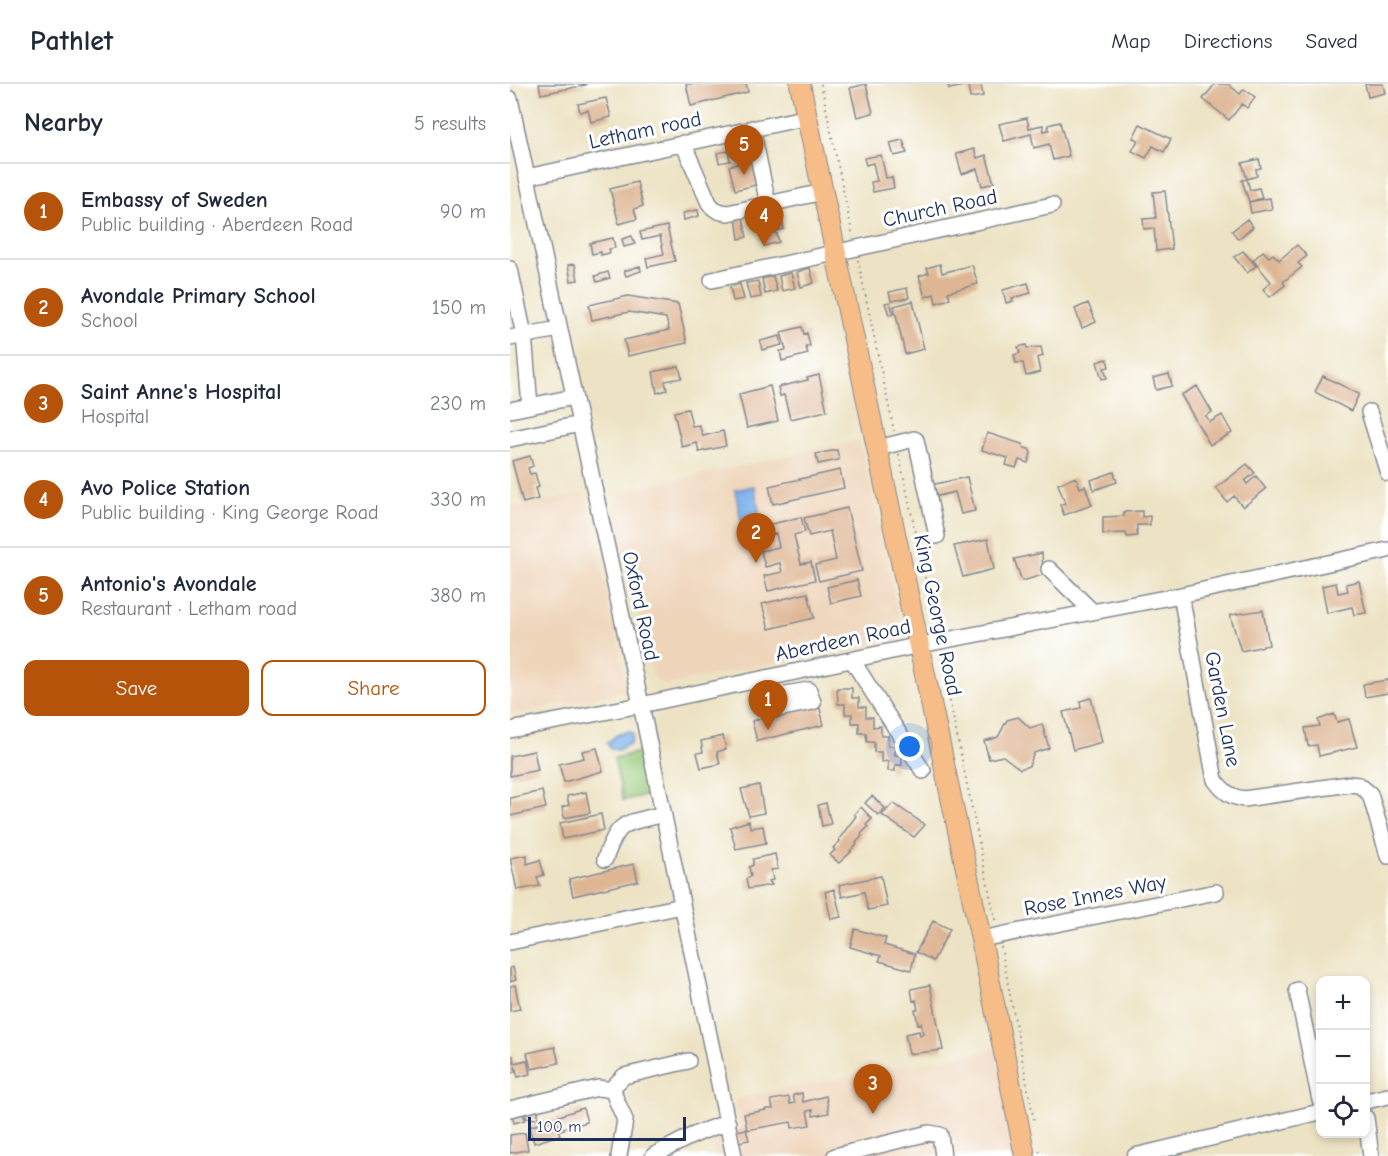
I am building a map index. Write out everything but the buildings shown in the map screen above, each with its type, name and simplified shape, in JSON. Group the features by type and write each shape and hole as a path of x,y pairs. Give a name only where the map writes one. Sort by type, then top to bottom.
{"main road":[{"name":"King George Road","path":"800,84 823,192 847,251 990,937 1032,1153"}],"street":[{"name":"Oxford Road","path":"510,99 641,705 734,1156"},
{"name":"Letham road","path":"527,177 808,117"},
{"path":"752,128 768,204"},
{"path":"683,143 713,208 728,213 823,192"},
{"name":"Church Road","path":"711,280 1052,205"},
{"path":"510,269 517,337 530,406"},
{"path":"517,337 560,329"},
{"path":"510,410 574,397"},
{"path":"1369,412 1388,472"},
{"path":"510,439 580,424"},
{"path":"887,446 916,440 937,536"},
{"name":"Aberdeen Road","path":"510,729 641,705 929,644 1181,595 1388,550"},
{"path":"1049,569 1092,611"},
{"name":"Garden Lane","path":"1181,595 1215,780 1221,788 1228,794 1244,799 1359,784 1370,794 1388,856"},
{"path":"852,660 923,771"},
{"path":"764,679 773,710 813,702 809,690 786,694"},
{"path":"605,859 616,832 622,826 663,814"},
{"name":"Rose Innes Way","path":"990,937 1216,892"},
{"path":"510,942 682,906"},
{"path":"1297,990 1317,1084"},
{"path":"619,1156 625,1120 613,1087 624,1076 688,1061"},
{"path":"510,1109 598,1088 613,1090"},
{"path":"1370,1100 1388,1096"},
{"path":"1135,1156 1316,1113"},
{"path":"652,1156 691,1136 728,1123"},
{"path":"835,1156 930,1132 940,1135 944,1156"},
{"path":"1368,1138 1371,1156"}],"path":[{"path":"821,84 847,251 887,446 990,937 1027,1074 1036,1129"},
{"path":"1032,1153 1043,1156"}],"shaded area":[{"path":"860,440 899,619 894,639 665,685 654,678 612,508 621,492"},
{"path":"585,493 628,691 510,714 510,508"},
{"path":"995,1049 1017,1156 714,1156 709,1134 740,1128 734,1099"}],"green space":[{"path":"640,752 649,795 623,800 614,758"}],"water":[{"path":"754,486 761,521 742,525 735,490"},
{"path":"628,731 633,734 631,743 618,750 611,749 607,743 617,735"}],"place":[{"name":"Antonio's Avondale","path":"744,175"},
{"name":"Avo Police Station","path":"764,246"},
{"name":"Avondale Primary School","path":"756,563"},
{"name":"Embassy of Sweden","path":"768,730"},
{"name":"Saint Anne's Hospital","path":"873,1114"}]}
